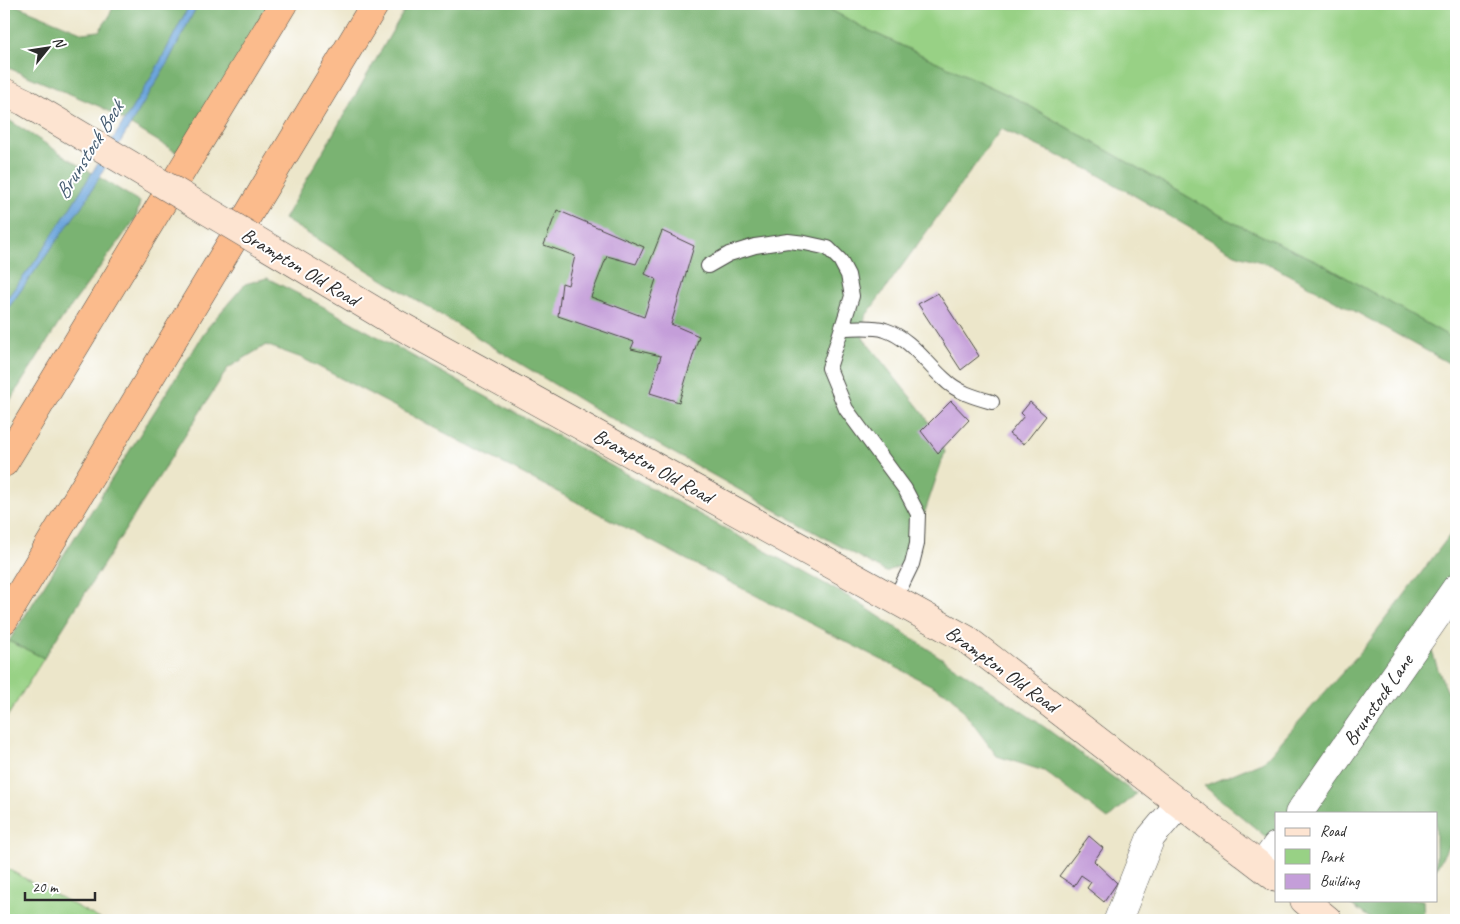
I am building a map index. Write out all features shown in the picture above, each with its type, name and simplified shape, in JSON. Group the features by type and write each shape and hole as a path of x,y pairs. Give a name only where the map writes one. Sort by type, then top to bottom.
{"highway":[{"path":"4,463 283,4"},
{"path":"4,620 375,4"}],"main road":[{"name":"Brampton Old Road","path":"14,97 392,321 966,638 1180,803 1272,863"},
{"path":"1306,902 1328,920"}],"street":[{"name":"Brunstock Lane","path":"1301,812 1456,588"},
{"path":"1118,920 1151,837 1180,803"}],"lane":[{"path":"708,266 729,254 755,246 788,241 805,242 828,248 840,260 848,275 852,296 829,368 846,409 905,489 918,514 917,544 912,564 895,599"},
{"path":"843,328 884,329 908,342 944,379 959,390 992,402"}],"green space":[{"path":"4,4 13,4 83,33 99,31 109,17 114,4 269,4 210,109 176,152 101,107 4,66"},
{"path":"408,4 826,4 829,9 868,30 1019,100 1232,222 1317,261 1452,338 1456,367 1271,265 1235,254 1092,171 1001,129 865,317 863,338 924,414 945,452 908,562 886,572 588,405 284,219"},
{"path":"826,4 1456,4 1456,331 1452,338 1317,261 1232,222 1019,100 868,30 829,9"},
{"path":"4,117 140,202 136,218 61,320 4,410"},
{"path":"267,278 322,306 856,601 1036,721 1136,794 1108,819 1044,771 997,756 952,696 712,573 302,358 266,345 228,368 44,658 9,641 208,327 245,284"},
{"path":"1456,527 1456,574 1429,614 1430,646 1456,711 1456,832 1438,865 1438,812 1275,812 1275,844 1204,786 1264,761 1365,647"},
{"path":"9,641 44,658 4,722 4,650"},
{"path":"4,867 102,920 4,920"},
{"path":"1348,902 1423,902 1424,920 1372,920"}],"water":[{"name":"Brunstock Beck","path":"190,4 198,4 168,62 84,203 4,314 4,302 34,263 72,205 155,71"}],"building":[{"path":"557,210 644,247 636,264 607,256 591,297 644,317 656,279 645,274 662,231 694,246 671,324 699,336 679,402 650,393 661,356 631,349 634,342 558,316 562,283 568,285 575,256 544,245"},
{"path":"938,293 979,356 961,370 918,304"},
{"path":"951,401 969,420 938,453 921,431"},
{"path":"1030,402 1046,416 1024,444 1009,434 1024,416 1021,413"},
{"path":"1089,836 1103,848 1094,861 1117,883 1104,902 1087,888 1091,882 1081,875 1074,886 1059,876"}]}
